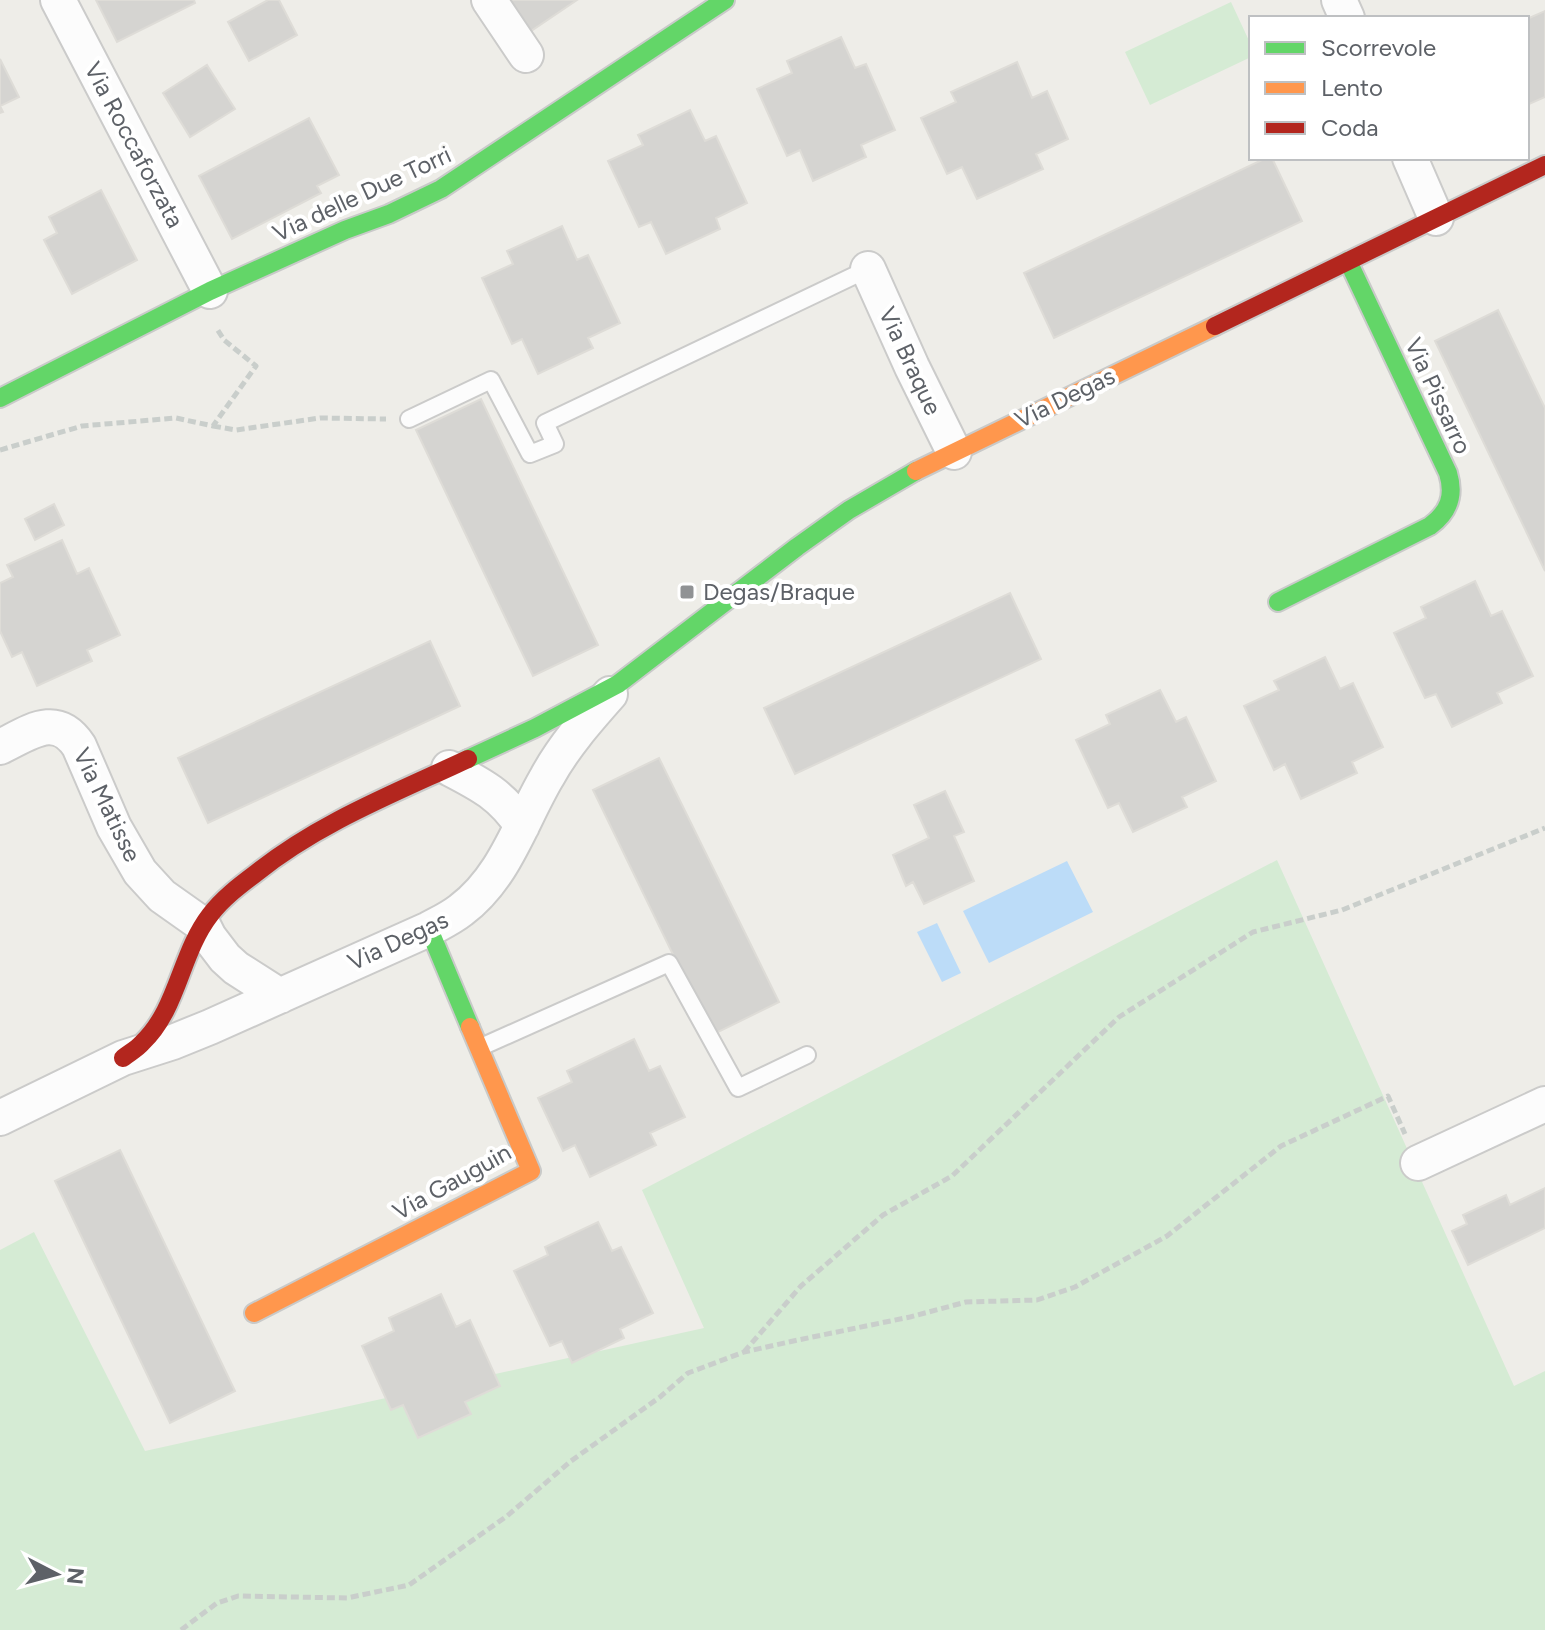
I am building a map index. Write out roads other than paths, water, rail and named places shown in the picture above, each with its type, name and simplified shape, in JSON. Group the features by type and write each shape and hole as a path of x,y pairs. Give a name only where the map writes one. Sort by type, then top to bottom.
{"street":[{"name":"Via Roccaforzata","path":"58,0 204,294"},
{"path":"489,0 526,55"},
{"name":"Via delle Due Torri","path":"0,398 204,294 441,189 725,0"},
{"path":"1411,160 1436,218"},
{"name":"Via Degas","path":"123,1058 143,1043 160,1020 203,925 243,882 298,842 339,819 535,728 618,684 753,579 875,493 1545,165"},
{"name":"Via Pissarro","path":"1278,602 1430,526 1446,513 1450,503 1452,492 1448,473 1348,261"},
{"name":"Via Braque","path":"868,269 954,452"},
{"name":"Via Degas","path":"0,1118 123,1058 194,1034 429,929 459,912 477,897 502,865 553,766 580,728 618,684"},
{"name":"Via Matisse","path":"0,747 44,727 60,728 73,737 132,859 162,896 203,925"},
{"path":"449,768 495,794 522,826"},
{"path":"203,925 225,958 280,996"},
{"name":"Via Gauguin","path":"254,1313 531,1171 429,929"},
{"path":"1418,1163 1545,1104"}],"lane":[{"path":"409,419 491,380 530,454 555,444 545,423 868,269"},
{"path":"479,1048 669,963 738,1088 807,1055"}],"water":[{"path":"1067,861 1093,912 989,963 963,911"},
{"path":"937,923 961,973 942,982 917,932"}],"place":[{"name":"Degas/Braque","path":"687,592"}]}
